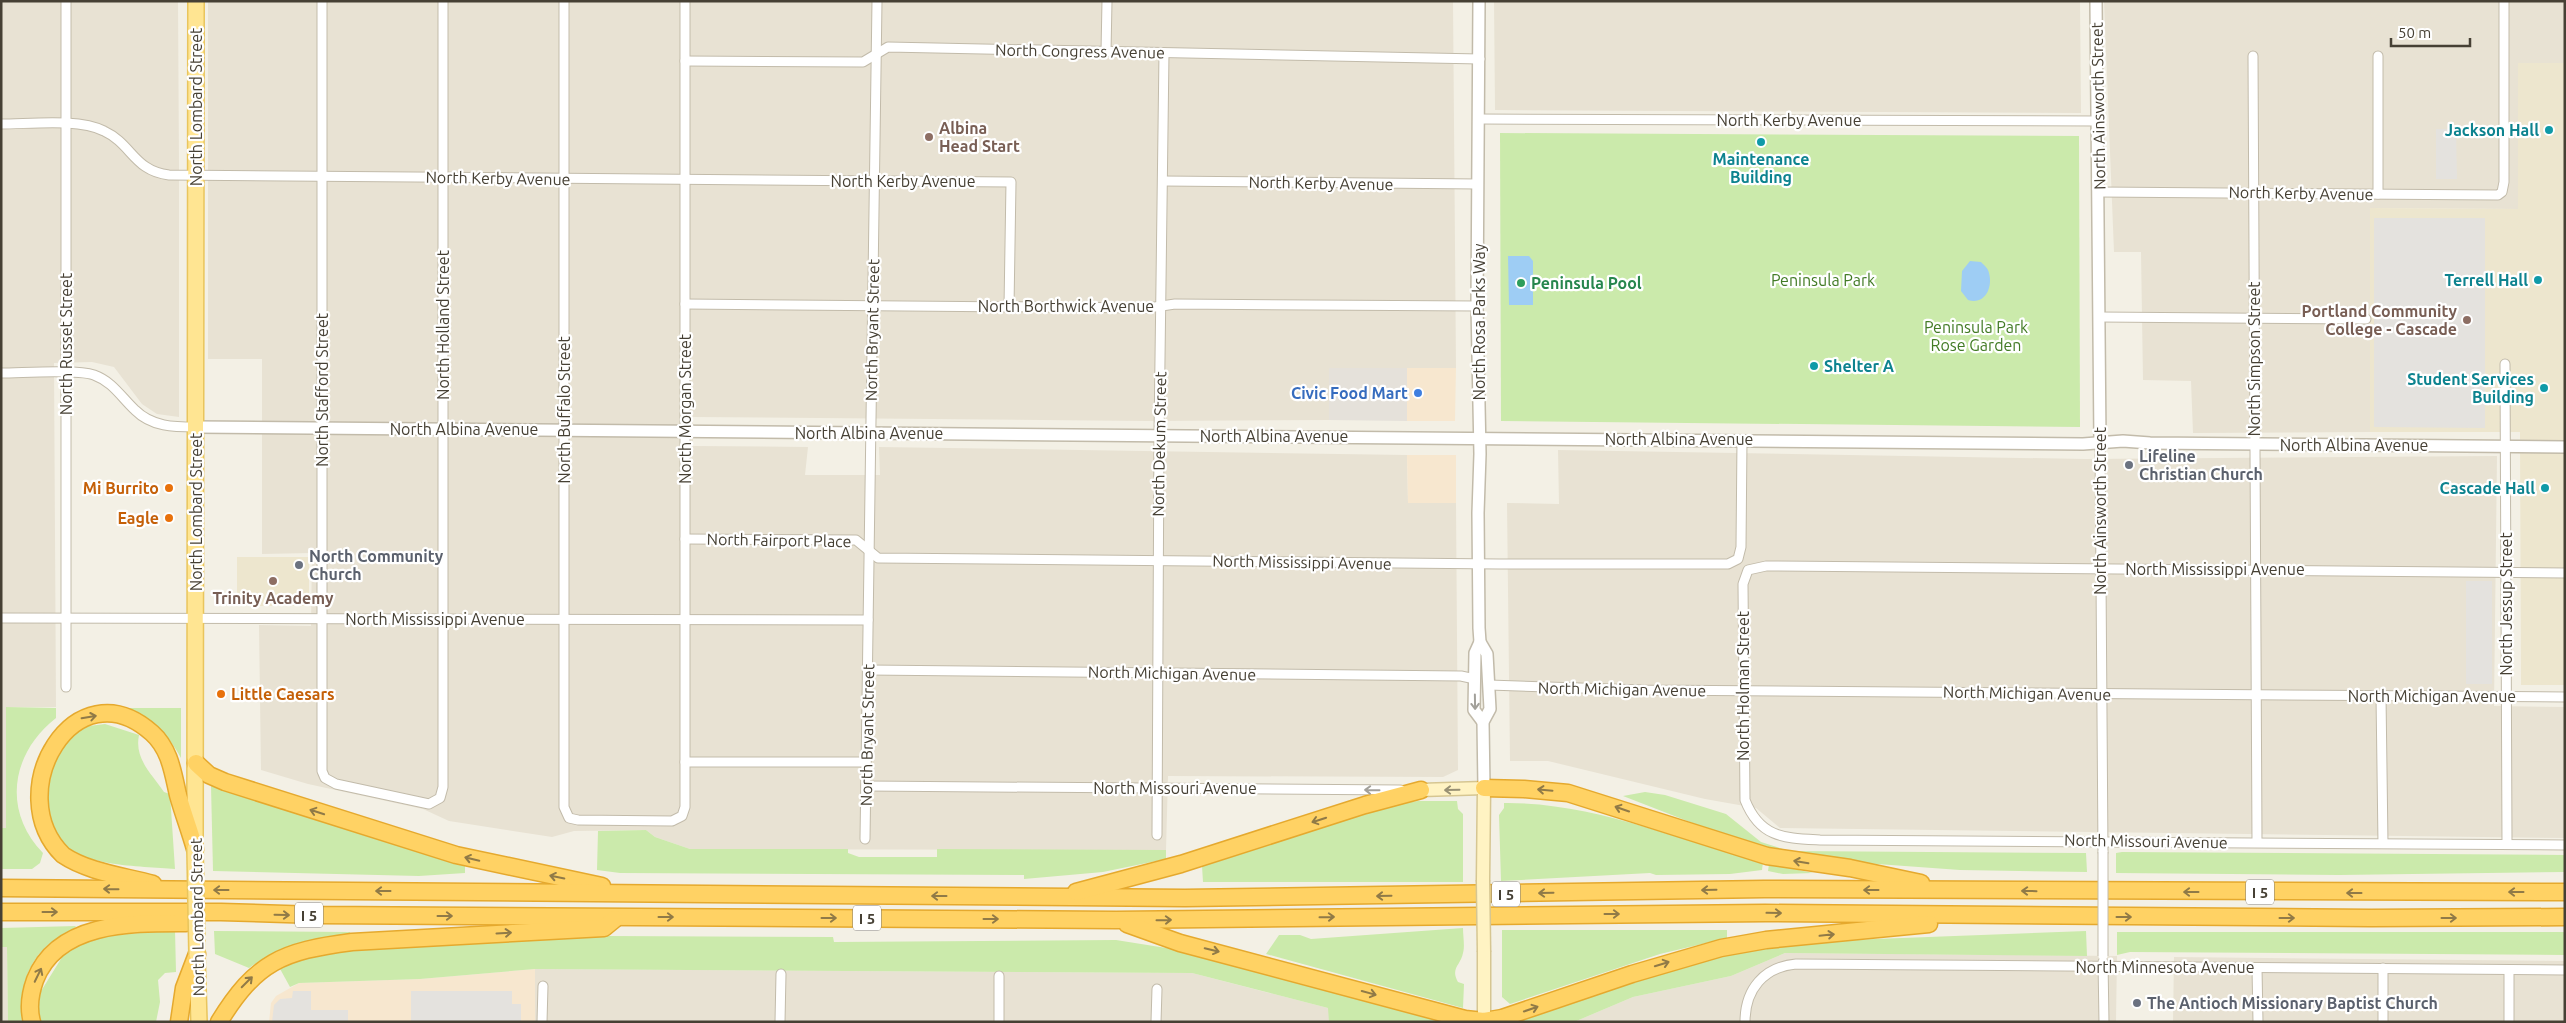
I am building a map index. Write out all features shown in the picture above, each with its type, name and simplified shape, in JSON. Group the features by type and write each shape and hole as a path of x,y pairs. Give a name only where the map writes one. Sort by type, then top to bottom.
{"highway":[{"path":"177,890 85,865 63,855 46,840 34,821 28,801 28,774 41,746 54,732 80,718 116,716 140,724 152,733 168,756 195,849"},
{"path":"196,763 209,775 225,782 447,853 639,894"},
{"path":"1484,788 1568,793 1593,799 1767,856 1850,868 1955,890"},
{"path":"1058,897 1181,864 1365,805 1421,790"},
{"name":"I 5","path":"1,888 1276,898 1736,890 2565,892"},
{"name":"I 5","path":"1,912 221,912 250,915 1116,920 1573,914 2371,918 2565,917"},
{"path":"32,1022 30,999 40,969 55,951 82,935 97,930 140,924 222,923 250,915"},
{"path":"1116,920 1180,943 1465,1019 1484,1021 1502,1018 1675,960 1736,945 2005,916"},
{"path":"219,1022 237,993 252,977 276,961 310,948 352,942 604,928 617,917"},
{"path":"179,1022 184,988 197,954"}],"main road":[{"name":"North Lombard Street","path":"196,1 195,849 200,1022"},
{"name":"North Missouri Avenue","path":"1421,790 1484,788"},
{"name":"North Rosa Parks Way","path":"1484,788 1484,1021"}],"street":[{"name":"North Russet Street","path":"66,1 66,687"},
{"name":"North Stafford Street","path":"322,1 322,771 325,778 336,784 428,804 440,798"},
{"name":"North Holland Street","path":"440,798 443,787 443,1"},
{"name":"North Buffalo Street","path":"564,1 564,807 569,818 578,820 672,821 682,816"},
{"name":"North Morgan Street","path":"682,816 685,807 685,1"},
{"name":"North Bryant Street","path":"865,839 877,1"},
{"path":"1106,52 1107,1"},
{"name":"North Rosa Parks Way","path":"1479,1 1477,306 1480,438 1478,564 1480,642 1475,653 1474,710 1483,722"},
{"name":"North Ainsworth Street","path":"2096,1 2100,317 2104,1022"},
{"name":"North Kerby Avenue","path":"2099,192 2490,195 2502,192 2504,1"},
{"name":"North Congress Avenue","path":"685,61 864,62 888,47 1480,59"},
{"name":"North Dekum Street","path":"1158,835 1158,561 1164,53"},
{"name":"North Simpson Street","path":"2253,56 2258,842"},
{"path":"2378,56 2378,194"},
{"name":"North Kerby Avenue","path":"1479,119 2098,121"},
{"name":"North Kerby Avenue","path":"1,124 84,125 104,130 113,136 139,164 148,170 169,175 1011,182 1010,307"},
{"name":"North Kerby Avenue","path":"1163,181 1478,184"},
{"name":"North Borthwick Avenue","path":"685,304 1148,308 1175,304 1477,306"},
{"path":"2100,317 2366,319"},
{"name":"North Jessup Street","path":"2506,364 2507,844"},
{"name":"North Albina Avenue","path":"1,373 92,374 116,388 135,411 153,422 172,427 2565,447"},
{"name":"North Mississippi Avenue","path":"869,551 878,558 1711,565 1736,561 1739,557 1741,539 1742,440"},
{"name":"North Fairport Place","path":"685,539 856,540 869,551"},
{"name":"North Mississippi Avenue","path":"1746,572 1753,568 1766,566 2565,573"},
{"name":"North Holman Street","path":"1745,800 1743,584 1746,572"},
{"name":"North Mississippi Avenue","path":"1,618 868,620"},
{"name":"North Rosa Parks Way","path":"1480,642 1488,654 1490,709 1483,722 1484,788"},
{"name":"North Michigan Avenue","path":"868,670 1461,676 1475,679"},
{"name":"North Michigan Avenue","path":"1489,686 1510,688 2565,697"},
{"path":"2381,696 2383,843"},
{"path":"685,762 866,762"},
{"name":"North Missouri Avenue","path":"866,786 1421,790"},
{"name":"North Missouri Avenue","path":"1745,800 1750,811 1764,828 1783,837 1820,840 2103,840 2565,844"},
{"name":"North Minnesota Avenue","path":"1745,1022 1747,1002 1751,991 1767,973 1784,966 1796,964 2565,970"},
{"path":"2257,968 2258,1022"},
{"path":"2383,968 2383,1022"},
{"path":"2509,970 2509,1022"},
{"path":"780,1022 781,974"},
{"path":"999,976 999,1022"},
{"path":"542,1022 543,986"},
{"path":"1156,1022 1157,989"}],"shaded area":[{"path":"1,1 178,1 179,417 157,414 142,404 114,367 92,362 54,363 56,707 6,707 6,828 1,828"},
{"path":"208,1 1453,1 1456,368 1329,368 1329,420 1148,421 693,417 693,446 808,447 805,475 880,475 879,447 1407,455 1408,503 1456,503 1458,770 1443,777 1168,776 1166,850 1143,850 690,849 655,837 646,830 574,831 552,837 449,821 423,809 308,784 261,770 259,625 311,626 312,553 262,554 262,359 208,359"},
{"path":"1494,1 2080,1 2081,113 1495,110"},
{"path":"2104,1 2565,1 2565,63 2518,64 2519,209 2370,208 2370,432 2193,433 2191,381 2143,380 2141,252 2114,252"},
{"name":"Portland Community College - Cascade","path":"2518,63 2565,63 2565,685 2521,685 2520,432 2370,432 2370,208 2518,209"},
{"path":"2436,129 2456,129 2457,179 2436,179"},
{"path":"2374,218 2485,218 2485,428 2374,427"},
{"path":"1329,368 1407,368 1407,421 1329,420"},
{"path":"1407,368 1456,368 1455,421 1407,421"},
{"path":"1558,450 2085,459 2497,456 2494,706 2565,707 2565,838 1780,828 1756,808 1705,799 1548,761 1510,761 1507,503 1559,504"},
{"path":"1407,455 1456,455 1456,503 1408,503"},
{"name":"Trinity Academy","path":"237,557 309,557 309,606 237,606"},
{"path":"2466,581 2492,581 2492,684 2466,684"},
{"path":"1,947 7,947 8,1022 1,1022"},
{"path":"1785,953 2117,956 2116,1022 1574,1022 1633,997 1731,976"},
{"path":"2174,957 2565,961 2565,1022 2173,1022"},
{"path":"535,969 1192,973 1382,1022 535,1022"},
{"path":"535,969 535,1022 269,1022 271,1003 276,996 299,983 420,979"},
{"path":"293,991 311,991 311,1010 348,1010 348,1022 272,1022 274,1005 280,999 292,998"},
{"path":"411,991 512,991 512,1004 521,1004 521,1022 411,1022"}],"green space":[{"name":"Peninsula Park","path":"1500,133 2079,136 2080,427 1501,421"},
{"path":"6,707 56,708 56,718 41,732 29,748 21,765 17,783 17,801 21,819 30,837 43,853 40,863 32,869 1,869 1,828 6,828"},
{"path":"126,708 181,708 181,758 170,741 158,728"},
{"path":"105,724 139,735 139,752 145,766 164,792 170,794 175,869 109,863 92,859 76,854 62,846 52,836 45,815 37,772 81,727"},
{"path":"211,786 465,866 465,873 419,876 213,871"},
{"path":"1645,792 1665,795 1726,814 1761,842 1789,851 2086,853 2087,872 1960,870 1808,859 1744,843 1623,796"},
{"path":"1418,801 1457,801 1458,809 1463,814 1463,882 1203,882 1202,866 1352,817 1396,804"},
{"path":"1504,803 1537,804 1603,815 1763,862 1762,870 1730,874 1656,875 1650,873 1501,881 1499,815 1504,808"},
{"path":"646,830 655,837 690,849 848,849 848,853 859,857 937,857 937,849 1166,850 1166,859 1103,872 1024,879 1024,875 620,873 597,870 598,831"},
{"path":"2116,853 2565,855 2565,872 2339,875 2116,873"},
{"path":"1769,864 1813,873 1783,874 1768,871"},
{"path":"76,926 53,941 37,957 31,967 24,987 21,1010 22,1022 8,1022 7,947 1,947 1,928"},
{"path":"1463,928 1464,950 1455,973 1458,982 1464,984 1463,1008 1266,954 1279,935 1300,935 1311,939"},
{"path":"175,930 176,972 165,973 158,980 160,1002 156,1022 39,1022 38,996 64,954 81,943 104,936"},
{"path":"1502,930 1727,930 1727,938 1660,954 1510,1004 1502,997"},
{"path":"214,931 350,932 350,936 323,938 297,944 261,960 249,968 215,954"},
{"path":"2086,931 2087,956 1785,953 1731,976 1633,997 1574,1022 1517,1022 1525,1017 1624,983 1734,952 1796,942"},
{"path":"2117,932 2565,932 2565,955 2130,952 2117,955"},
{"path":"607,936 833,937 834,942 1116,940 1185,951 1277,974 1443,1022 1329,1022 1328,1008 1192,973 535,969 420,979 299,983 290,987 279,967 307,956 345,951"}],"water":[{"name":"Peninsula Pool","path":"1508,256 1529,256 1533,261 1533,305 1509,305"},
{"path":"1970,261 1981,262 1988,270 1990,279 1989,289 1986,294 1983,298 1974,301 1968,300 1961,291 1962,271"}],"place":[{"name":"Jackson Hall","path":"2549,130"},
{"name":"Albina Head Start","path":"929,137"},
{"name":"Maintenance Building","path":"1761,142"},
{"name":"Terrell Hall","path":"2538,280"},
{"name":"Peninsula Pool","path":"1521,283"},
{"name":"Portland Community College - Cascade","path":"2467,320"},
{"name":"Shelter A","path":"1814,366"},
{"name":"Student Services Building","path":"2544,388"},
{"name":"Civic Food Mart","path":"1418,393"},
{"name":"Lifeline Christian Church","path":"2129,465"},
{"name":"Mi Burrito","path":"169,488"},
{"name":"Cascade Hall","path":"2545,488"},
{"name":"Eagle","path":"169,518"},
{"name":"North Community Church","path":"299,565"},
{"name":"Trinity Academy","path":"273,581"},
{"name":"Little Caesars","path":"221,694"},
{"name":"The Antioch Missionary Baptist Church","path":"2137,1003"}],"park label":[{"name":"Peninsula Park Rose Garden","path":"1976,336"}]}
